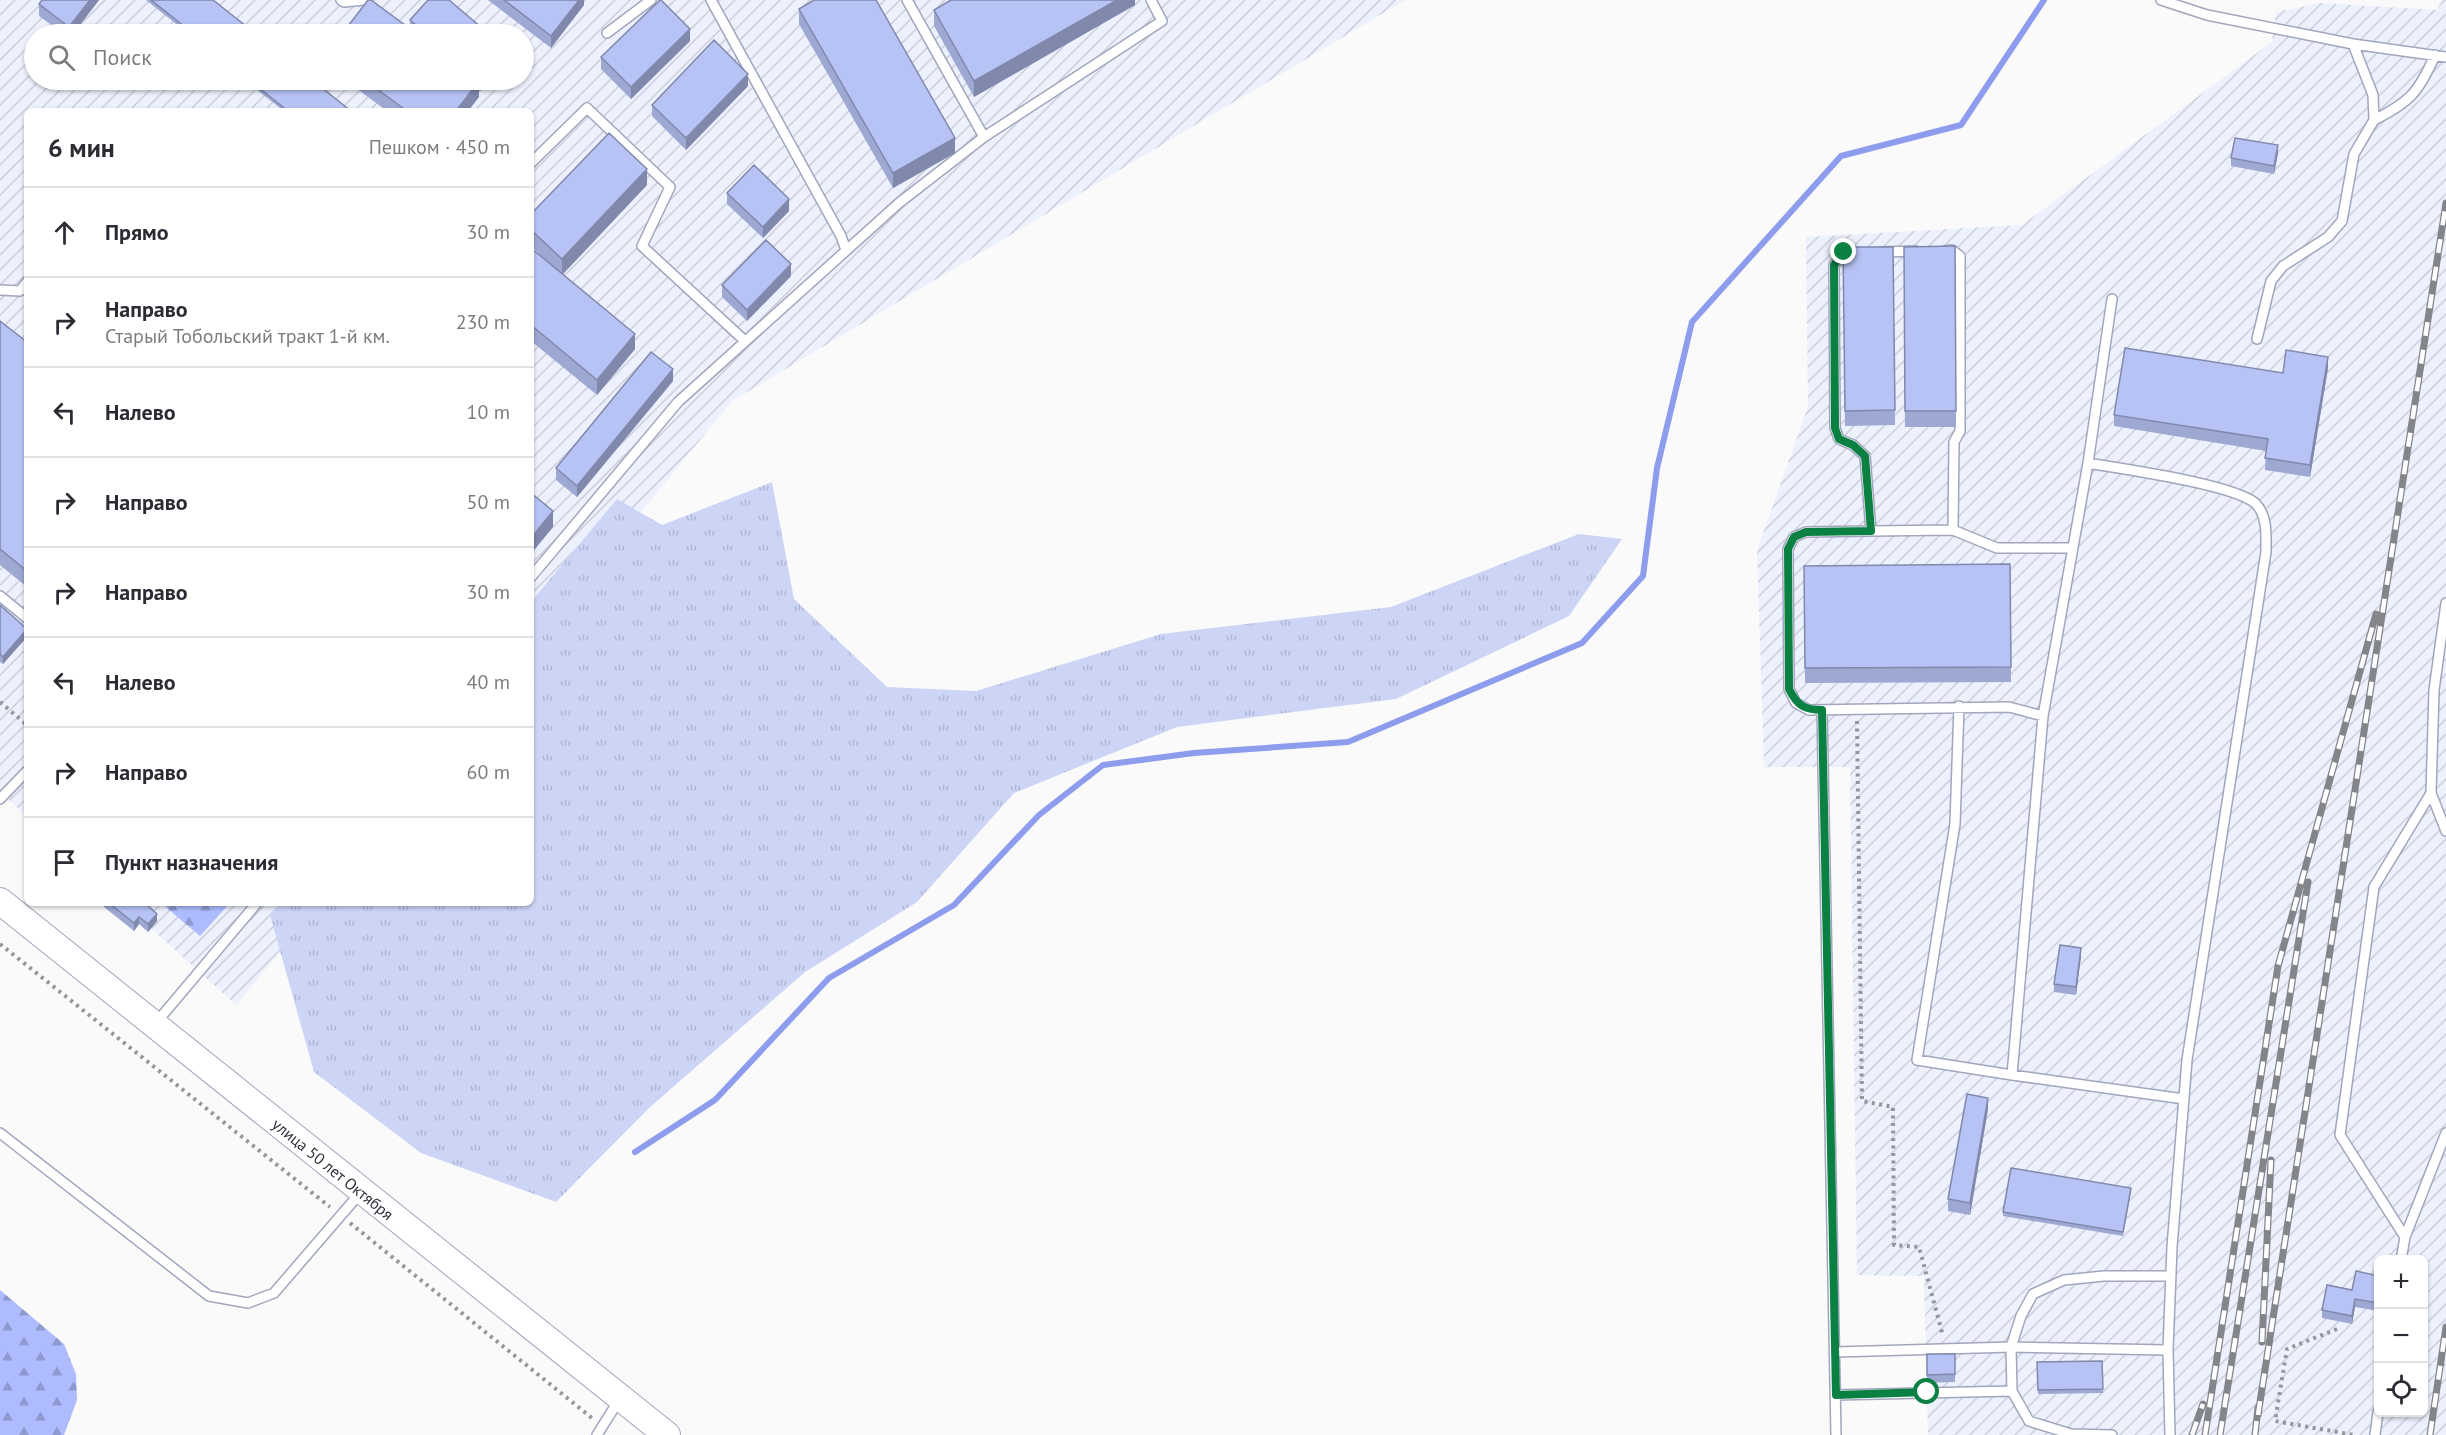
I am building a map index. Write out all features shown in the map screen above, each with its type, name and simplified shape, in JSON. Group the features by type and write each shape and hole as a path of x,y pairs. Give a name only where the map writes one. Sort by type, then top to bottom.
{"main road":[{"name":"улица 50 лет Октября","path":"0,902 667,1435"}],"lane":[{"path":"341,0 344,2 364,0"},
{"path":"607,33 651,0"},
{"path":"711,0 841,236 846,250"},
{"path":"907,0 984,136"},
{"path":"534,573 678,402 899,203 984,136 1162,21 1151,0"},
{"path":"2161,0 2207,15 2352,44 2446,57"},
{"path":"2257,339 2271,281 2283,266 2328,237 2342,221 2354,154 2374,120 2373,95 2352,44"},
{"path":"2374,120 2401,107 2423,83 2435,55"},
{"path":"534,160 587,108 670,187 642,246 745,341"},
{"path":"1876,252 1952,250 1960,256 1960,431 1954,442 1953,530"},
{"path":"1866,252 1844,252 1834,265 1835,428 1839,439 1853,445 1865,456 1871,531"},
{"path":"0,290 24,295"},
{"path":"2012,1075 2043,716 2088,463 2112,299"},
{"path":"2088,463 2231,491 2256,504 2266,526 2266,552 2187,1060 2171,1276 2168,1350 2170,1435"},
{"path":"2043,716 2009,707 1809,710 1796,703 1789,689 1788,549 1794,537 1806,532 1953,530 1997,548 2073,548"},
{"path":"0,596 24,616"},
{"path":"2446,603 2434,690 2431,793 2446,831"},
{"path":"1959,706 1955,824 1917,1060 2184,1099"},
{"path":"1822,710 1836,1435"},
{"path":"0,799 24,774"},
{"path":"2404,1237 2340,1135 2374,887 2431,793"},
{"path":"154,1026 254,906"},
{"path":"0,1133 208,1296 248,1303 274,1293 361,1192"},
{"path":"2402,1255 2404,1237 2446,1133"},
{"path":"2112,1435 2071,1434 2029,1422 2012,1391 2011,1347 2021,1316 2033,1294 2064,1280 2104,1276 2171,1276"},
{"path":"1836,1352 2011,1347 2168,1350"},
{"path":"1836,1395 2012,1391"},
{"path":"600,1431 620,1398"},
{"path":"2375,1435 2378,1417"}],"path":[{"path":"0,702 24,722"},
{"path":"1857,709 1862,1101 1893,1107 1894,1245 1919,1247 1946,1349"},
{"path":"0,944 341,1216 600,1431"},
{"path":"2337,1329 2287,1349 2275,1422 2354,1435"}],"shaded area":[{"path":"0,0 1405,0 732,401 534,642 534,108 24,108 24,813 0,792"},
{"path":"2442,0 2446,0 2446,1435 1928,1435 1924,1276 1857,1275 1850,767 1764,767 1757,550 1808,407 1806,237 2022,225 2272,42 2276,12 2320,3 2437,10"},
{"path":"126,906 318,906 236,1005"}],"green space":[{"path":"772,482 794,599 887,687 976,691 1161,634 1391,607 1579,534 1622,539 1569,616 1396,699 1177,727 1014,793 917,902 805,972 649,1108 556,1202 421,1153 314,1072 270,915 278,906 534,906 534,598 617,499 662,525"},
{"path":"165,906 227,906 200,936"},
{"path":"0,1290 64,1344 76,1374 77,1400 64,1435 0,1435"}],"building":[{"path":"42,0 90,0 71,24 65,24 39,4"},
{"path":"151,0 213,0 243,24 181,24"},
{"path":"368,0 371,0 403,24 350,24"},
{"path":"428,0 449,0 477,24 415,24 410,20"},
{"path":"504,0 579,0 551,36"},
{"path":"660,0 690,29 631,87 601,57"},
{"path":"814,0 876,0 955,138 893,173 799,9"},
{"path":"951,0 1117,0 974,81 934,10"},
{"path":"714,40 748,74 686,138 652,105"},
{"path":"262,90 325,90 347,108 284,108"},
{"path":"379,90 472,90 458,108 403,108"},
{"path":"609,133 647,169 562,259 534,233 534,211"},
{"path":"2235,138 2278,145 2274,166 2231,158"},
{"path":"754,165 789,199 763,227 727,193"},
{"path":"766,240 791,264 747,310 722,285"},
{"path":"1955,246 1956,411 1905,411 1904,247"},
{"path":"1843,247 1893,247 1895,410 1845,411"},
{"path":"534,250 635,334 597,380 534,328"},
{"path":"0,321 24,340 24,569 0,549"},
{"path":"2125,348 2283,373 2286,350 2328,357 2310,465 2265,458 2268,439 2114,415"},
{"path":"651,352 673,369 577,486 556,468"},
{"path":"534,495 553,511 534,534"},
{"path":"2010,564 2011,667 1805,668 1804,566"},
{"path":"0,605 24,626 24,632 3,657 0,654"},
{"path":"113,906 148,906 157,914 148,924 139,917 134,923"},
{"path":"2060,945 2081,948 2076,987 2054,984"},
{"path":"1967,1094 1988,1098 1970,1203 1948,1199"},
{"path":"2011,1168 2131,1188 2123,1232 2003,1212"},
{"path":"2356,1271 2374,1275 2374,1302 2355,1299 2352,1316 2322,1310 2327,1285 2352,1290"},
{"path":"1927,1354 1955,1354 1955,1374 1927,1375"},
{"path":"2102,1361 2103,1389 2038,1390 2037,1362"}],"waterway":[{"path":"635,1152 715,1100 829,978 954,905 1039,815 1103,765 1194,753 1348,742 1582,643 1643,576 1657,468 1692,322 1841,156 1961,125 2044,0"}],"railway":[{"path":"2258,1415 2446,203"},
{"path":"2205,1435 2278,966 2376,614"},
{"path":"2220,1435 2308,882"},
{"path":"2262,1342 2271,1160"},
{"path":"2430,1435 2446,1327"},
{"path":"2192,1435 2203,1404"},
{"path":"2255,1435 2258,1408"}],"route":[{"path":"1844,252 1834,265 1835,428 1839,439 1853,445 1865,456 1871,531 1806,532 1794,537 1788,549 1789,689 1796,703 1809,710 1822,710 1836,1395 1927,1392"}]}
